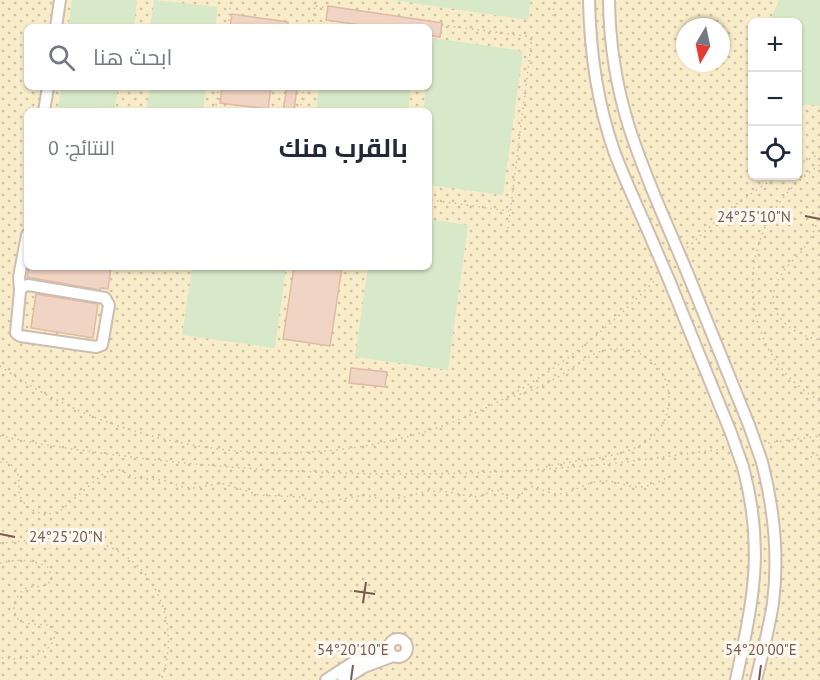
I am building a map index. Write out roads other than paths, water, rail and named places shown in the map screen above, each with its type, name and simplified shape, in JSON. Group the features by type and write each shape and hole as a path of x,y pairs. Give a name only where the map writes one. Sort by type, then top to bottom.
{"street":[{"path":"56,24 60,0"},
{"path":"589,0 593,64 601,108 622,171 744,467 755,521 756,561 753,600 736,680"},
{"path":"609,0 610,39 621,102 640,164 749,425 762,462 774,516 776,561 773,604 756,680"},
{"path":"45,108 48,90"},
{"path":"20,291 24,286 30,285 106,299 110,305 102,345 96,347 17,335 15,329 20,291 19,277 24,255"},
{"path":"22,269 30,285"},
{"path":"326,680 360,658 391,652 343,680"}]}
